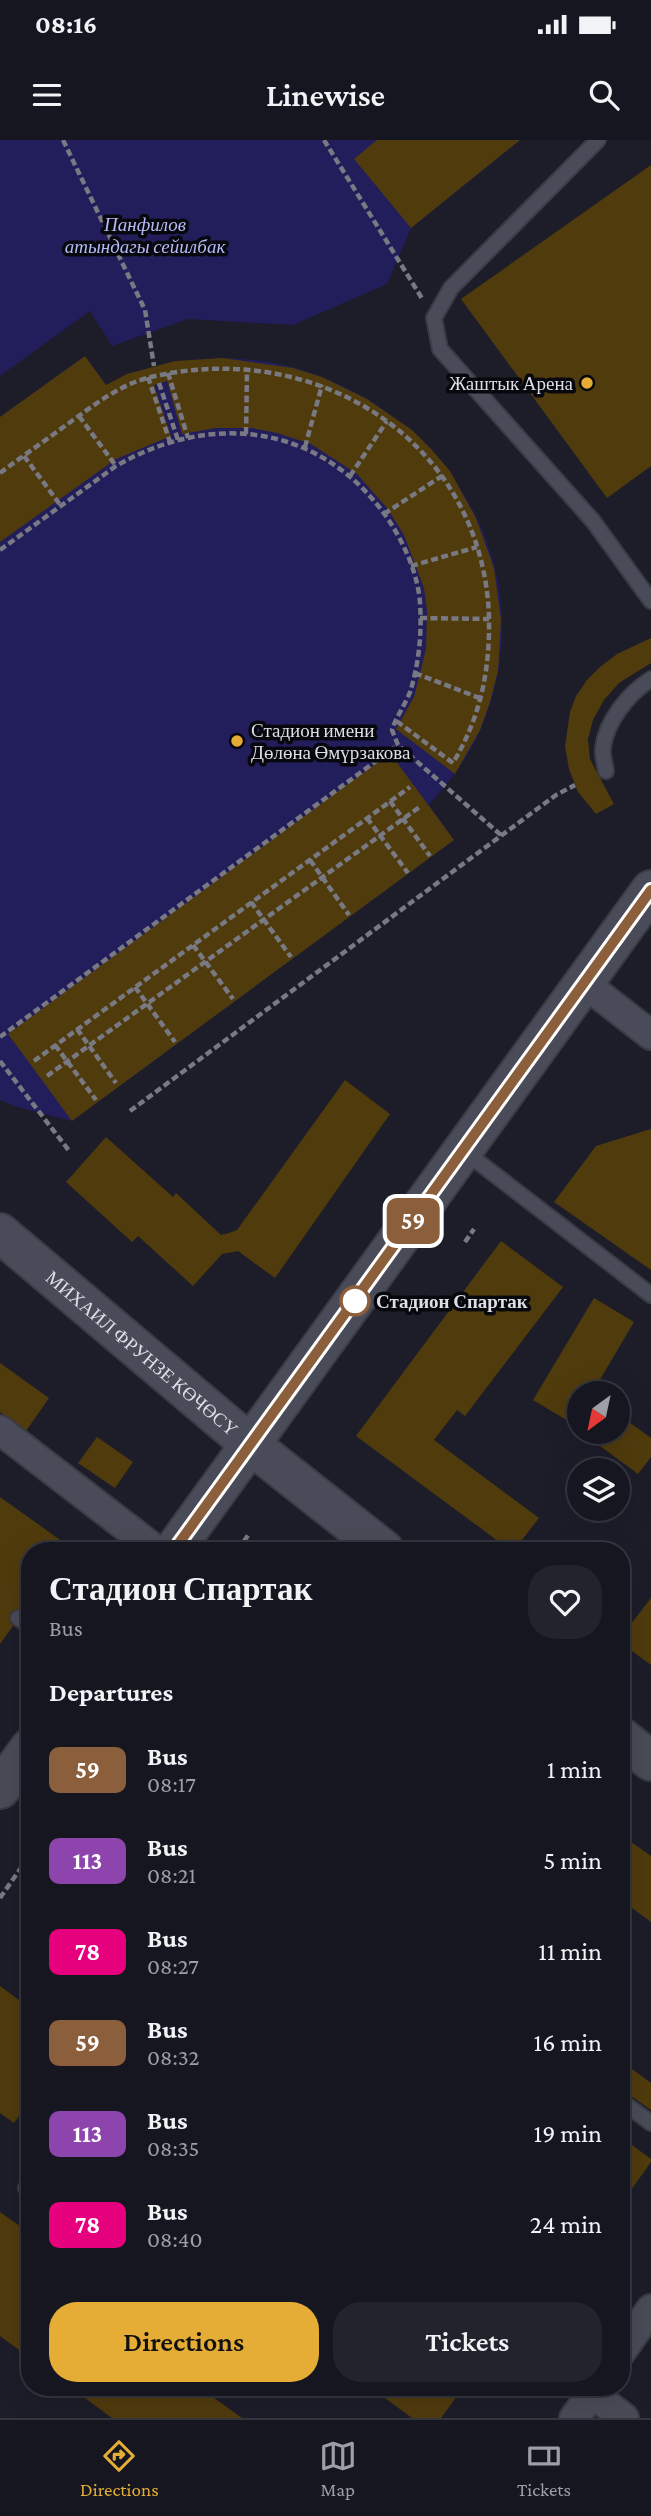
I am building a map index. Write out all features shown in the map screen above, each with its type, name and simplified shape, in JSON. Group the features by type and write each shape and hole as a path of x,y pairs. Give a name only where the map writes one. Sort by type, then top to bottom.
{"main road":[{"path":"180,1542 651,890"},
{"name":"МИХАИЛ ФРУНЗЕ КӨЧӨСҮ","path":"0,1233 251,1445 374,1542"},
{"path":"630,1744 651,1761"},
{"path":"0,1789 21,1760"}],"street":[{"path":"584,983 651,1035"},
{"path":"0,1430 146,1542"},
{"path":"630,2339 651,2309"},
{"path":"574,2418 587,2396"},
{"path":"599,2396 624,2418"}],"lane":[{"path":"598,140 451,288 434,318 440,349 593,521 651,601"},
{"path":"606,771 603,748 612,721 627,699 651,679"},
{"path":"463,1151 651,1295"},
{"path":"630,2108 651,2123"}],"path":[{"path":"63,140 145,310 154,366"},
{"path":"324,140 434,318"},
{"path":"0,473 109,395 135,381 167,373 205,369 247,370 295,377 343,394 387,421 425,455 442,476 474,532 484,570 489,619 488,672 482,699 475,721 453,762 395,720"},
{"path":"246,433 247,370"},
{"path":"167,373 187,438"},
{"path":"148,377 170,442"},
{"path":"159,383 178,440"},
{"path":"305,447 322,385"},
{"path":"79,416 116,466"},
{"path":"350,476 387,421"},
{"path":"0,550 116,466 170,442 208,434 246,433 305,447 350,476 375,500 395,530 411,566 419,599 420,618 415,673 404,706 391,730 398,745 502,836"},
{"path":"24,456 61,506"},
{"path":"384,514 442,476"},
{"path":"411,566 478,547"},
{"path":"420,618 489,619"},
{"path":"415,673 482,699"},
{"path":"0,1037 398,745"},
{"path":"130,1111 556,795 575,785"},
{"path":"34,1060 410,787"},
{"path":"390,801 430,856"},
{"path":"47,1076 421,806"},
{"path":"367,818 408,873"},
{"path":"310,860 349,915"},
{"path":"251,902 290,957"},
{"path":"192,945 233,999"},
{"path":"135,987 175,1042"},
{"path":"77,1030 116,1083"},
{"path":"55,1045 96,1100"},
{"path":"0,1061 70,1152"},
{"path":"465,1242 474,1229"},
{"path":"244,1542 249,1534"},
{"path":"0,1898 21,1868"}],"green space":[{"name":"Панфилов атындагы сейилбак","path":"0,140 520,140 411,228 387,284 293,325 188,319 112,346 90,311 0,376"},
{"name":"Стадион имени Дөлөна Өмүрзакова","path":"85,356 106,385 188,360 270,362 346,388 412,432 463,493 494,565 502,646 480,731 464,761 429,805 454,840 72,1121 0,1100 0,417"}],"building":[{"path":"377,140 520,140 411,228 354,159"},
{"name":"Жаштык Арена","path":"651,165 651,466 607,498 461,299"},
{"path":"85,356 106,385 127,374 175,361 223,358 293,368 322,377 367,399 412,430 432,450 450,471 476,518 494,568 501,620 498,671 490,702 480,730 455,774 396,729 414,697 426,649 427,611 424,588 404,535 387,508 357,474 311,444 252,428 216,428 182,434 167,381 154,385 171,436 116,459 0,542 0,417"},
{"path":"651,638 651,663 619,683 604,700 593,720 588,739 590,759 614,804 596,814 578,792 569,769 565,746 570,712 576,696 600,667 617,654"},
{"path":"390,753 454,840 72,1121 8,1034"},
{"path":"345,1080 390,1114 275,1278 238,1251 222,1254 193,1286 138,1236 132,1242 66,1182 106,1137 173,1197 176,1193 221,1235 229,1233 237,1230"},
{"path":"651,1129 651,1270 554,1202 596,1146"},
{"path":"501,1241 563,1287 465,1416 457,1410 434,1440 539,1518 520,1542 499,1542 356,1436"},
{"path":"594,1298 634,1322 599,1381 567,1381 567,1420 533,1400"},
{"path":"0,1363 49,1398 26,1431 0,1412"},
{"path":"630,1423 651,1438 651,1457 638,1474 630,1468 630,1458 616,1458 597,1444 630,1444"},
{"path":"97,1437 133,1462 115,1488 78,1463"},
{"path":"0,1497 63,1542 21,1542 21,1615 0,1644"},
{"path":"651,1598 651,1665 630,1650 630,1625"},
{"path":"630,1841 651,1856 651,1922 630,1907"},
{"path":"0,1986 21,2002 21,2113 14,2123 0,2113"},
{"path":"632,2069 651,2083 651,2110 630,2095"},
{"path":"630,2143 651,2159 630,2191"},
{"path":"0,2212 21,2227 21,2351 0,2336"},
{"path":"82,2396 215,2396 214,2398 242,2418 112,2418"},
{"path":"382,2396 457,2396 441,2418 412,2418"}],"bus line":[{"name":"59","path":"180,1542 651,890"}],"place":[{"name":"Жаштык Арена","path":"587,383"},
{"name":"Стадион имени Дөлөна Өмүрзакова","path":"237,741"},
{"name":"Стадион Спартак","path":"355,1301"}]}
